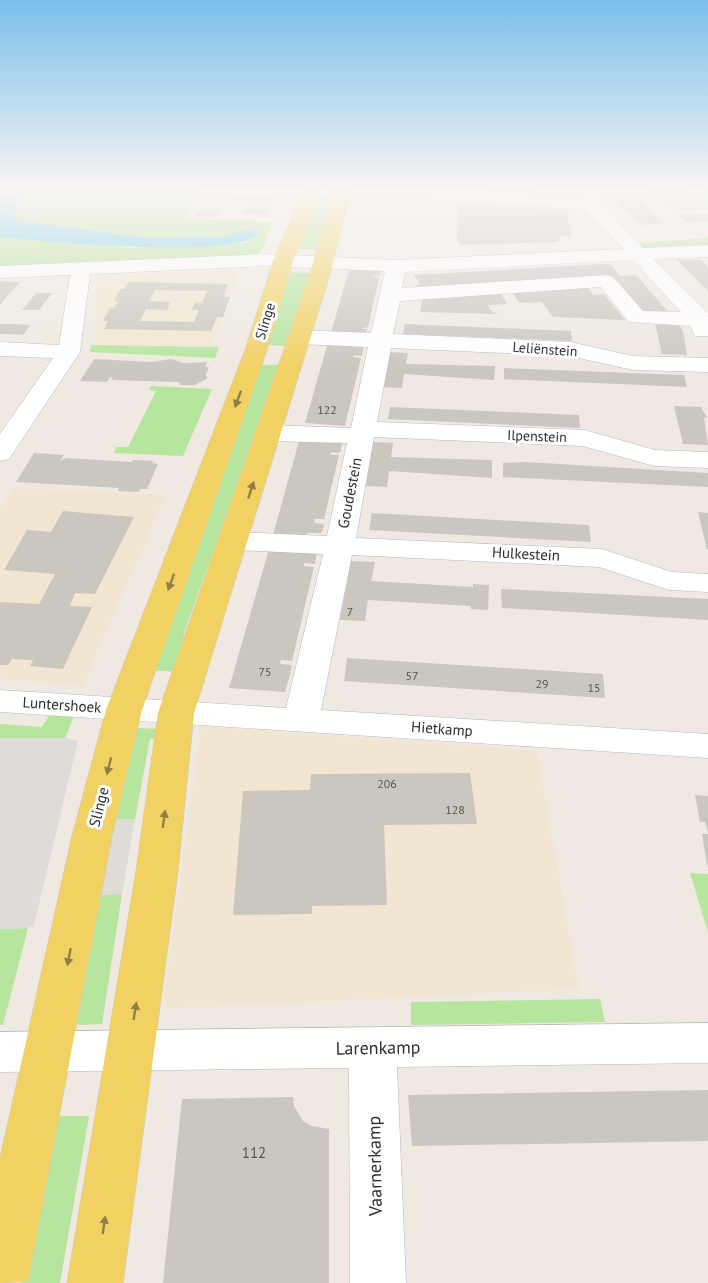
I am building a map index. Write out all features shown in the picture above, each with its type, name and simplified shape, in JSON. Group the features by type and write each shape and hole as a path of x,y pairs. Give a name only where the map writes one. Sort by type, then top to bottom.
{"main road":[{"name":"Slinge","path":"0,1281 92,836 124,710 256,350 287,251"},
{"path":"95,1283 157,872 176,713 235,540 326,251"},
{"name":"Slinge","path":"256,350 298,344"}],"street":[{"path":"635,251 704,320 708,347"},
{"path":"0,272 283,261 396,266 708,251"},
{"name":"Goudestein","path":"301,720 340,544 396,266"},
{"path":"0,453 69,352 81,268"},
{"path":"391,295 606,281 637,317 704,320"},
{"name":"Slinge","path":"298,344 382,342"},
{"name":"Leliënstein","path":"382,342 570,349 633,363 708,365"},
{"path":"0,349 69,352"},
{"path":"0,408 30,409"},
{"path":"269,433 362,433"},
{"name":"Ilpenstein","path":"362,433 585,438 654,458 708,460"},
{"path":"235,540 340,544"},
{"name":"Hulkestein","path":"340,544 602,558 669,582 708,583"},
{"name":"Luntershoek","path":"0,701 176,713"},
{"name":"Hietkamp","path":"176,713 708,746"},
{"name":"Larenkamp","path":"0,1052 708,1043"},
{"name":"Vaarnerkamp","path":"373,1048 378,1283"}],"shaded area":[{"path":"239,272 212,346 96,344 96,275"},
{"path":"14,488 166,495 83,685 0,679 0,509"},
{"path":"201,726 537,751 579,989 162,1009"},
{"path":"0,738 65,738 78,741 34,925 28,928 0,929"},
{"path":"107,819 135,819 122,894 92,895"}],"green space":[{"path":"0,251 261,251 257,255 0,270"},
{"path":"287,272 311,273 286,346 269,345 267,342"},
{"path":"91,345 219,347 215,358 90,352"},
{"path":"260,365 280,365 184,633 179,672 144,670"},
{"path":"151,386 212,389 183,456 114,453 116,447 128,447 156,391 149,390"},
{"path":"50,714 74,716 65,738 0,738 0,724 42,727"},
{"path":"135,728 158,729 162,739 150,739 135,819 107,819"},
{"path":"690,873 708,874 708,932"},
{"path":"122,894 102,1024 78,1025 70,1016 92,895"},
{"path":"28,928 3,1025 0,1025 0,929"},
{"path":"600,999 605,1022 411,1025 411,1002"},
{"path":"52,1116 89,1116 60,1283 20,1283"}],"building":[{"path":"700,259 708,267 708,291 677,260"},
{"path":"611,265 620,276 636,275 671,315 647,316 614,277 418,288 416,285 420,284 414,275"},
{"path":"349,270 381,271 380,276 371,275 379,278 368,327 361,329 367,329 366,334 330,336"},
{"path":"0,281 20,282 0,305"},
{"path":"129,282 228,284 224,297 230,297 223,317 217,317 211,331 104,329 108,321 103,321 110,308 114,308 118,301 114,301 120,289 124,289","holes":["155,290 207,291 202,303 195,302 192,310 199,310 194,322 140,321 146,309 167,310 170,302 149,301"]},
{"path":"588,287 593,295 604,294 625,320 553,317 542,302 519,303 512,292"},
{"path":"500,292 507,304 488,305 492,312 499,314 420,312 423,297"},
{"path":"36,293 52,293 39,310 22,310"},
{"path":"0,324 30,325 23,335 0,334"},
{"path":"405,324 571,331 572,341 403,334"},
{"path":"655,324 679,325 683,331 687,355 662,354"},
{"path":"328,342 364,345 362,356 354,355 353,357 361,358 345,426 305,423"},
{"path":"390,352 408,353 406,364 495,366 494,380 404,374 402,388 384,387"},
{"path":"94,359 151,362 171,359 184,363 207,362 205,367 209,367 206,374 207,379 194,385 181,385 178,382 111,380 113,378 110,377 107,382 80,381"},
{"path":"504,368 684,375 687,387 504,379"},
{"path":"674,406 701,407 707,418 704,418 708,445 683,444"},
{"path":"390,407 579,415 580,428 388,419"},
{"path":"299,441 342,443 340,453 331,452 330,455 339,455 324,519 315,519 314,523 324,524 323,529 321,533 307,533 306,537 273,535"},
{"path":"373,442 393,443 391,457 492,460 492,478 389,471 387,487 366,486"},
{"path":"34,453 64,455 60,461 66,458 132,462 133,460 153,461 152,463 158,464 147,489 140,489 139,492 118,491 119,488 16,482"},
{"path":"526,462 708,473 708,487 503,477 503,463"},
{"path":"63,511 134,517 95,594 75,593 70,606 92,607 63,669 30,666 33,660 12,659 8,665 0,665 0,602 39,604 55,574 4,570 27,530 51,532"},
{"path":"698,512 708,513 708,550 707,550"},
{"path":"372,513 589,525 591,542 369,530"},
{"path":"269,549 317,551 315,564 304,563 304,566 314,567 292,661 281,660 280,664 292,665 285,692 229,688"},
{"path":"351,561 375,562 371,581 473,587 473,584 489,585 488,610 471,609 471,606 368,600 365,621 340,620"},
{"path":"501,589 708,599 708,620 502,608"},
{"path":"347,658 603,674 605,698 344,681"},
{"path":"470,773 477,824 384,825 387,905 312,906 312,914 233,915 243,791 310,790 311,774"},
{"path":"695,795 708,796 708,833 705,822 700,822"},
{"path":"702,834 708,834 708,865 707,865"},
{"path":"708,1090 708,1141 412,1146 408,1095"},
{"path":"293,1097 294,1106 303,1121 312,1126 329,1129 329,1283 163,1283 182,1099"}]}
